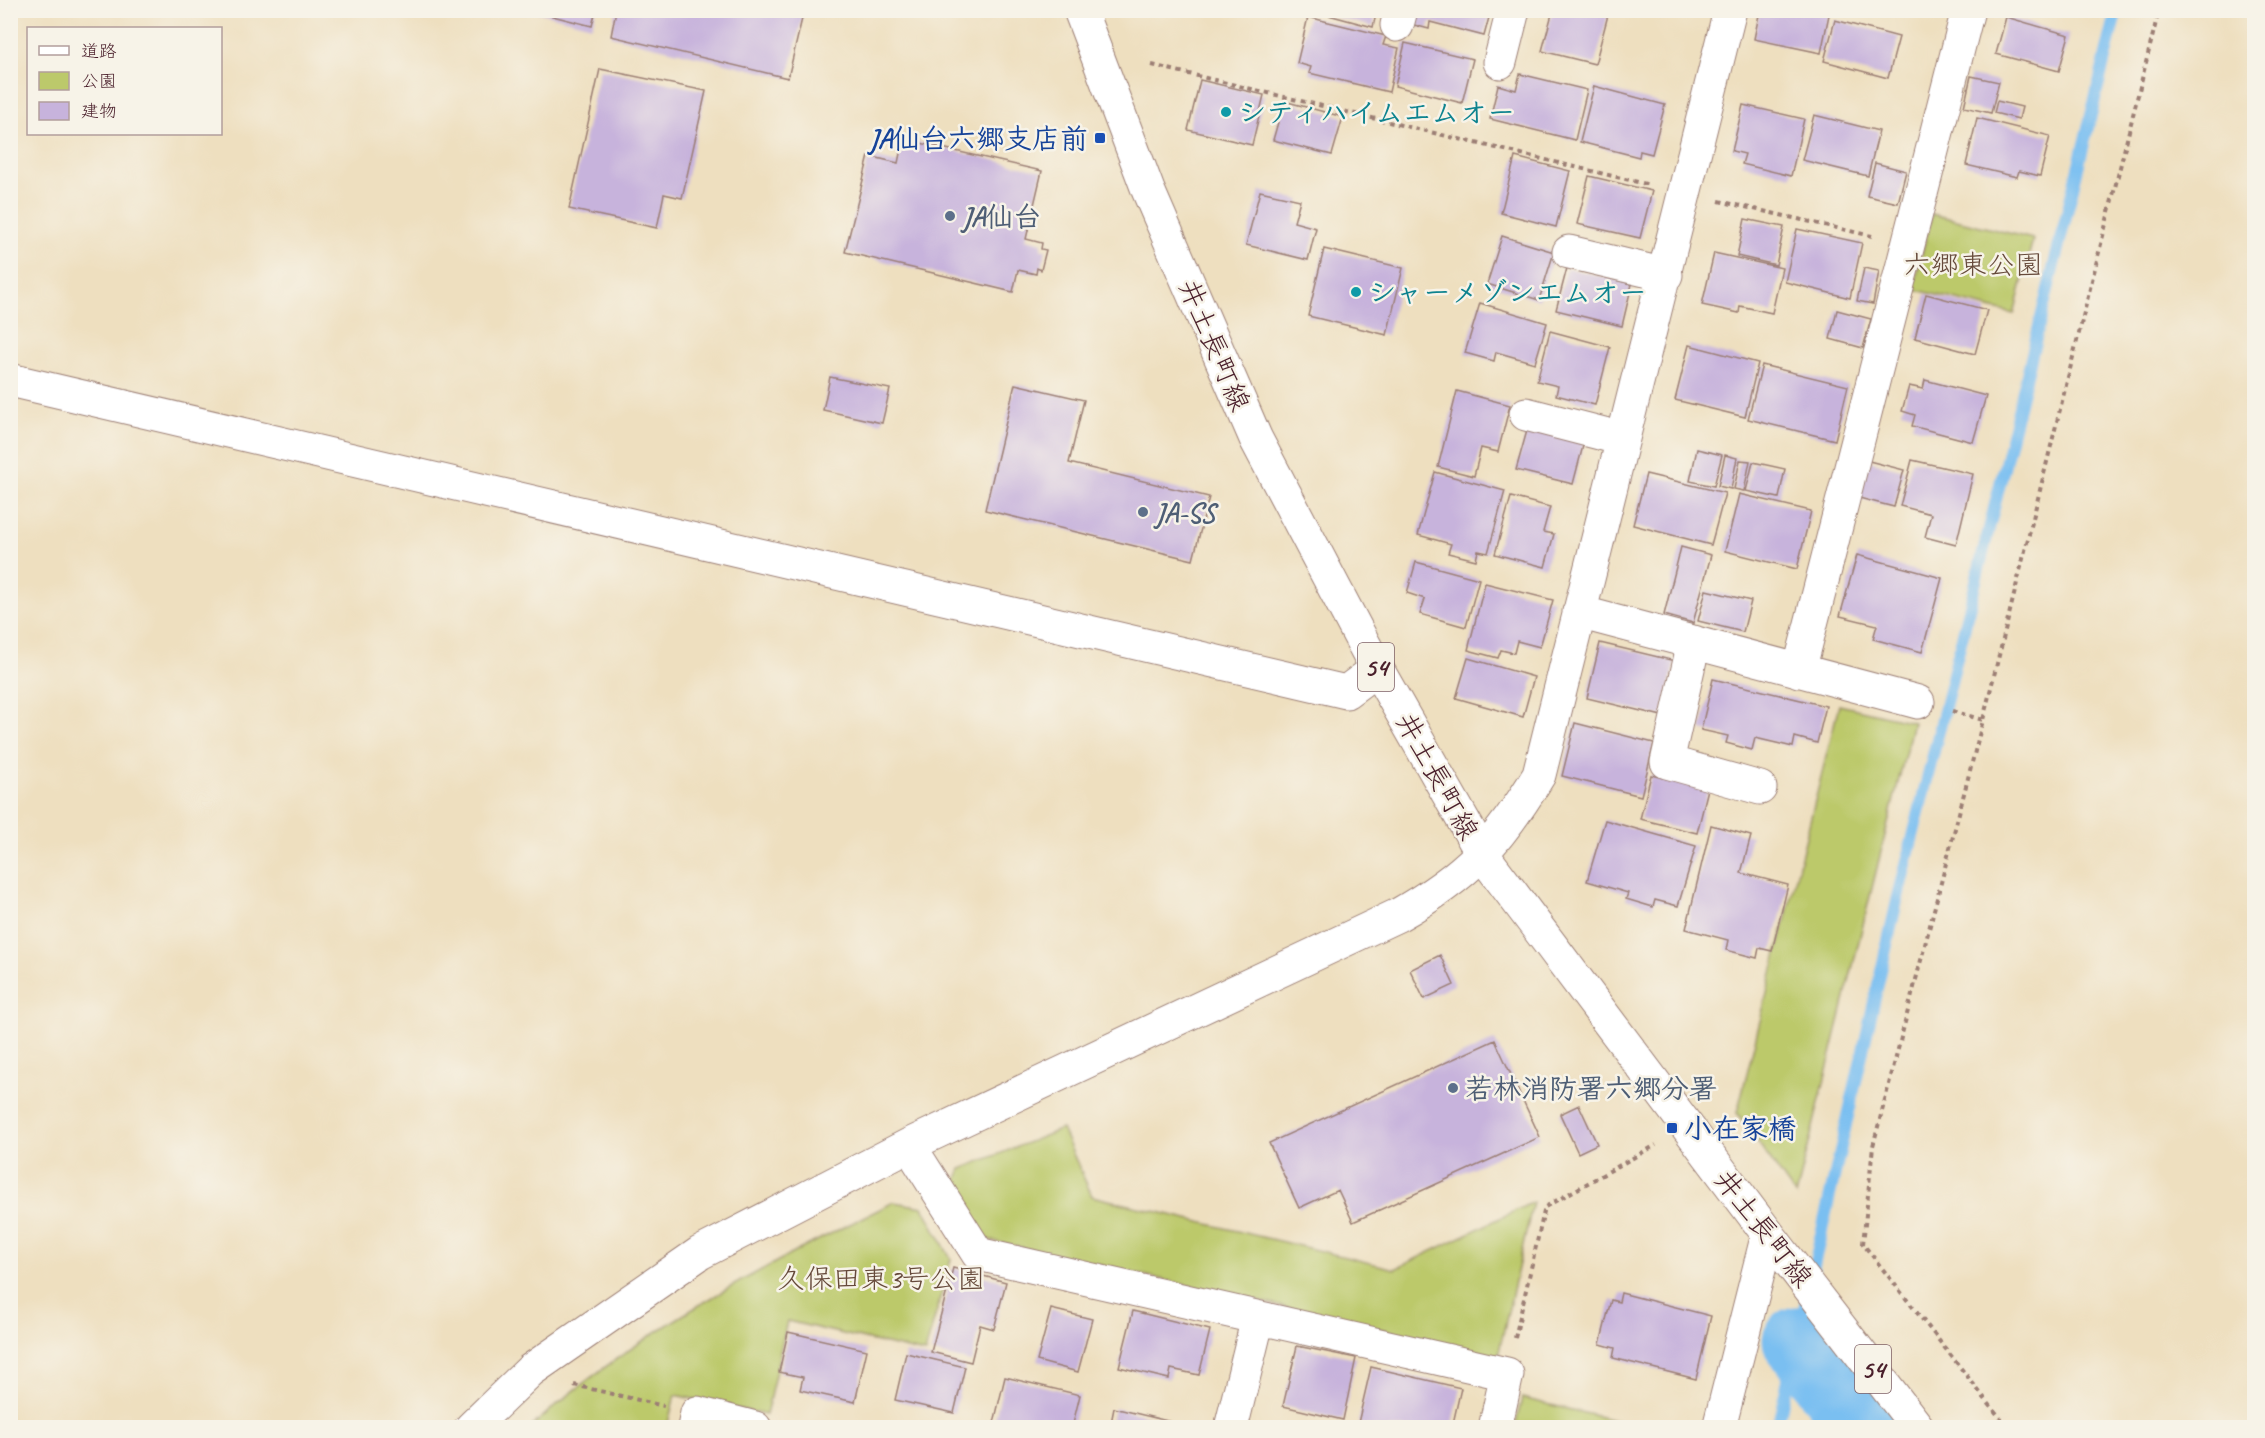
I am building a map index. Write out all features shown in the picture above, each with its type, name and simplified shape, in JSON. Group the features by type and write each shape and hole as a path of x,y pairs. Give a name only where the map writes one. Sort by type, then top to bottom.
{"street":[{"name":"井土長町線","path":"1080,10 1148,190 1256,439 1377,669 1483,855 1918,1428"},
{"path":"1500,62 1513,10"},
{"path":"471,1428 531,1370 700,1252 909,1145 1398,915 1438,892 1483,855 1522,803 1539,775 1666,275 1730,10"},
{"path":"1799,671 1968,10"},
{"path":"1569,252 1666,275"},
{"path":"10,380 1346,692 1377,669"},
{"path":"1526,414 1623,439"},
{"path":"1579,612 1918,702"},
{"path":"1694,642 1667,762 1760,788"},
{"path":"909,1145 978,1254 1507,1374 1495,1428"},
{"path":"1719,1428 1778,1246"},
{"path":"1231,1428 1258,1318"},
{"path":"695,1420 755,1428"}],"path":[{"path":"2008,1428 1863,1244 1873,1146 1983,720 2159,10"},
{"path":"1152,65 1908,245"},
{"path":"1965,715 1983,720"},
{"path":"1507,1374 1545,1207 1657,1145"},
{"path":"566,1383 695,1420"}],"green space":[{"name":"六郷東公園","path":"1932,214 2033,239 2014,314 1913,289"},
{"path":"1839,705 1913,722 1796,1196 1737,1113"},
{"path":"1062,1129 1092,1196 1395,1269 1533,1202 1498,1356 985,1239 950,1195 961,1169"},
{"name":"久保田東3号公園","path":"894,1202 923,1207 951,1259 925,1353 787,1321 766,1415 675,1395 667,1427 530,1428 614,1360 704,1302"},
{"path":"1522,1398 1642,1427 1515,1427"}],"building":[{"path":"529,10 596,10 592,26"},
{"path":"616,10 804,10 788,78 611,36"},
{"path":"1310,10 1377,10 1373,27"},
{"path":"1417,10 1491,10 1484,36 1430,22 1429,29 1414,25"},
{"path":"1553,10 1590,10 1608,15 1595,64 1542,51"},
{"path":"1760,10 1830,10 1821,53 1754,39"},
{"path":"1308,17 1386,36 1383,45 1399,48 1389,92 1309,73 1311,67 1297,63"},
{"path":"2006,17 2069,35 2059,71 1996,54"},
{"path":"1835,20 1899,37 1888,78 1824,61"},
{"path":"1405,43 1473,59 1462,103 1395,86"},
{"path":"600,69 706,91 682,198 664,194 657,228 569,209"},
{"path":"1520,74 1587,90 1575,140 1490,119 1498,85 1516,90"},
{"path":"1971,76 1999,82 1991,113 1964,107"},
{"name":"シティハイムエムオー","path":"1200,80 1264,95 1252,145 1188,130"},
{"path":"1594,86 1665,105 1652,154 1640,151 1639,157 1580,142"},
{"path":"1284,101 1343,117 1332,155 1273,140"},
{"path":"1997,101 2022,107 2019,119 1994,113"},
{"path":"1743,105 1804,119 1791,176 1742,164 1745,154 1732,151"},
{"path":"1814,115 1879,131 1868,176 1802,160"},
{"path":"1977,118 2050,136 2040,176 2019,171 2017,177 1966,165"},
{"path":"903,139 1042,171 1026,239 1042,243 1041,249 1046,250 1041,270 1037,268 1036,274 1018,270 1013,292 845,252 869,156 898,163"},
{"path":"1515,157 1570,171 1556,227 1501,213"},
{"path":"1875,163 1906,171 1898,203 1867,196"},
{"path":"1589,176 1652,191 1640,238 1577,224"},
{"path":"1260,191 1300,200 1294,222 1316,228 1308,260 1246,245"},
{"path":"1745,219 1784,227 1776,265 1737,256"},
{"path":"1797,229 1862,243 1850,298 1785,282"},
{"path":"1502,236 1554,252 1539,300 1487,284"},
{"name":"シャーメゾンエムオー","path":"1324,249 1403,268 1387,335 1308,316"},
{"path":"1714,253 1782,268 1772,313 1740,306 1739,313 1702,305"},
{"path":"1567,268 1632,284 1622,326 1556,310"},
{"path":"1864,268 1879,271 1873,304 1857,301"},
{"path":"1926,294 1987,310 1975,354 1915,338"},
{"path":"1480,303 1547,323 1535,363 1496,352 1494,361 1465,353"},
{"path":"1837,310 1871,319 1863,348 1830,339"},
{"path":"1550,331 1610,347 1595,405 1556,395 1558,386 1537,381"},
{"path":"1689,345 1758,363 1745,417 1675,400"},
{"path":"1762,365 1848,386 1835,440 1748,419"},
{"path":"830,377 890,389 882,423 823,410"},
{"path":"1925,380 1986,396 1973,442 1912,426 1915,415 1902,411 1909,386 1923,389"},
{"path":"1015,384 1084,400 1069,463 1209,497 1193,560 985,510"},
{"path":"1457,391 1510,405 1498,452 1481,448 1474,476 1438,467"},
{"path":"1528,427 1584,442 1573,484 1516,470"},
{"path":"1697,449 1722,455 1714,486 1690,481"},
{"path":"1725,455 1737,458 1731,489 1718,486"},
{"path":"1740,460 1750,461 1744,491 1734,489"},
{"path":"1912,460 1973,474 1956,545 1925,537 1931,514 1900,506"},
{"path":"1869,461 1904,470 1894,507 1859,498"},
{"path":"1753,462 1785,469 1779,498 1746,491"},
{"path":"1435,472 1505,491 1488,553 1478,551 1476,560 1448,553 1451,544 1418,535"},
{"path":"1646,474 1725,493 1711,545 1633,525"},
{"path":"1739,494 1811,511 1797,569 1725,551"},
{"path":"1511,497 1550,507 1543,532 1554,534 1545,567 1495,554"},
{"path":"1681,547 1711,555 1693,623 1664,615"},
{"path":"1857,555 1942,578 1922,652 1873,639 1877,625 1840,616"},
{"path":"1416,562 1479,579 1466,627 1420,614 1425,599 1407,593"},
{"path":"1485,583 1553,600 1540,647 1517,641 1514,653 1501,650 1498,658 1468,650"},
{"path":"1706,590 1751,601 1743,632 1698,621"},
{"path":"1600,643 1675,661 1662,716 1587,698"},
{"path":"1468,658 1534,677 1523,717 1456,698"},
{"path":"1713,679 1826,706 1817,743 1795,737 1793,747 1755,738 1752,750 1726,743 1728,736 1701,730"},
{"path":"1575,723 1654,743 1641,796 1562,776"},
{"path":"1651,775 1708,789 1697,833 1640,819"},
{"path":"1605,820 1696,846 1678,906 1655,900 1653,907 1626,899 1628,893 1587,881"},
{"path":"1711,825 1751,836 1741,873 1788,885 1772,951 1759,948 1757,958 1726,950 1728,940 1686,929"},
{"path":"1440,955 1454,985 1424,999 1410,970"},
{"name":"若林消防署六郷分署","path":"1495,1040 1540,1137 1353,1222 1338,1190 1299,1208 1269,1143"},
{"path":"1579,1105 1597,1144 1578,1153 1560,1114"},
{"path":"953,1268 1006,1282 994,1329 980,1325 971,1362 931,1352"},
{"path":"1621,1293 1711,1316 1696,1379 1613,1358 1615,1348 1600,1344 1611,1300 1619,1302"},
{"path":"1051,1309 1092,1319 1078,1372 1037,1361"},
{"path":"1133,1311 1210,1330 1199,1375 1171,1369 1169,1379 1119,1367"},
{"path":"788,1332 867,1350 855,1402 800,1390 803,1377 779,1372"},
{"path":"1297,1346 1356,1358 1343,1420 1283,1406"},
{"path":"906,1353 965,1367 954,1413 895,1400"},
{"path":"1371,1367 1461,1388 1452,1428 1379,1428 1358,1423"},
{"path":"1005,1377 1080,1395 1072,1428 993,1427"},
{"path":"1114,1408 1176,1423 1175,1428 1110,1428"}],"waterway":[{"path":"1777,1428 1897,901 2117,10"},
{"path":"1797,1341 1863,1428"}],"place":[{"name":"シティハイムエムオー","path":"1226,112"},
{"name":"JA仙台六郷支店前","path":"1100,138"},
{"name":"JA仙台","path":"950,216"},
{"name":"シャーメゾンエムオー","path":"1356,292"},
{"name":"JA-SS","path":"1143,512"},
{"name":"若林消防署六郷分署","path":"1453,1088"},
{"name":"小在家橋","path":"1672,1128"}]}
